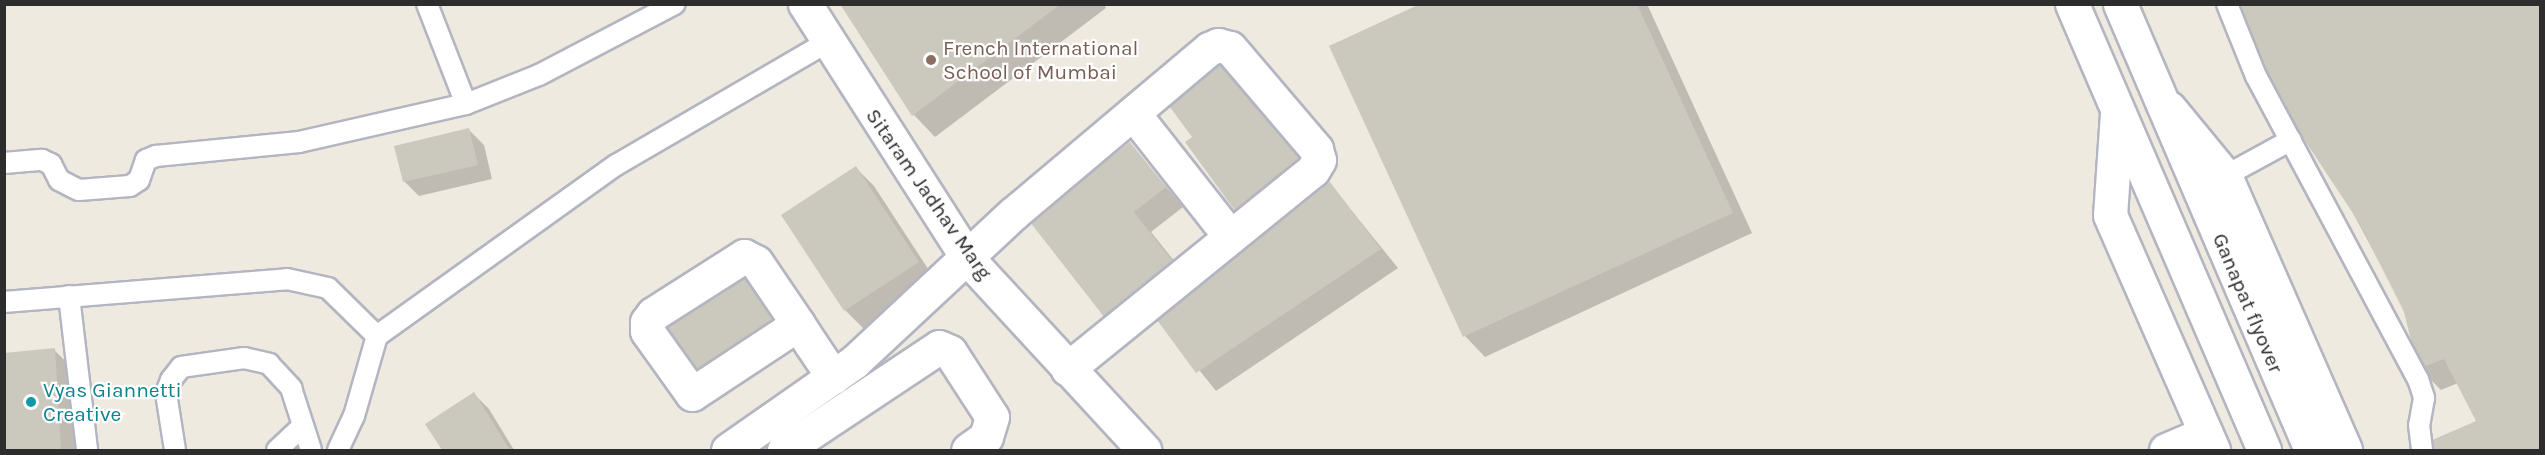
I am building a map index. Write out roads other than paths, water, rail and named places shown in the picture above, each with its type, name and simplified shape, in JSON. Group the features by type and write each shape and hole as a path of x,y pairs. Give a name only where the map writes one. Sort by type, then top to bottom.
{"street":[{"name":"Sitaram Jadhav Marg","path":"805,4 826,43 968,259 1143,450"},
{"name":"Ganapat flyover","path":"2072,4 2264,450"},
{"path":"2120,4 2162,100 2225,176 2345,450"},
{"path":"728,450 843,370 968,259 1014,213 1209,49 1224,45 1230,48 1316,149 1319,160 1313,170 1229,235 1067,369"},
{"path":"2101,72 2141,54"},
{"name":"Ganapat flyover","path":"2162,100 2311,450"},
{"path":"1133,113 1229,235"},
{"path":"2117,113 2110,215 2210,442 2166,450"},
{"path":"798,324 692,394 647,331 647,322 653,314 744,256 756,262 798,324 843,370 873,389"},
{"path":"784,450 933,349 944,348 992,417 986,437 968,450"}],"lane":[{"path":"427,4 466,104"},
{"path":"4,163 42,160 51,164 59,180 79,190 130,186 139,180 146,160 156,156 299,142 466,104 539,75 675,4"},
{"path":"2227,4 2256,76 2418,379 2424,398 2419,425 2422,450"},
{"path":"338,450 354,416 377,336 616,165 826,43"},
{"path":"2225,176 2291,140"},
{"path":"4,302 287,279 328,288 377,336"},
{"path":"69,296 87,450"},
{"path":"175,450 166,393 181,367 244,358 269,364 291,388 311,450"},
{"path":"277,450 303,426"}],"place":[{"name":"French International School of Mumbai","path":"931,60"},
{"name":"Vyas Giannetti Creative","path":"31,402"}]}
